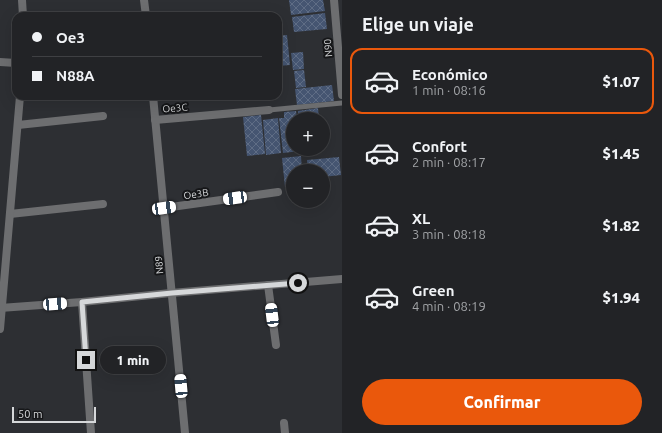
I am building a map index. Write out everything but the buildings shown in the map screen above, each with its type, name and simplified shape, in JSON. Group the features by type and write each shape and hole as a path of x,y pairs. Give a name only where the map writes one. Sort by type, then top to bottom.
{"street":[{"path":"22,0 23,12"},
{"path":"144,0 146,12"},
{"name":"N90","path":"334,0 339,16 342,95"},
{"path":"0,62 12,63"},
{"path":"0,329 20,100"},
{"name":"N89","path":"153,100 186,433"},
{"name":"Oe3C","path":"155,120 269,110"},
{"path":"18,125 103,116"},
{"name":"Oe3B","path":"164,208 278,192"},
{"path":"10,214 103,204"},
{"path":"1,308 342,279"},
{"path":"268,285 276,345"},
{"path":"82,302 91,433"},
{"path":"284,422 285,433"}],"lane":[{"path":"269,110 342,103"}],"route":[{"path":"86,360 82,302 298,283"}]}
